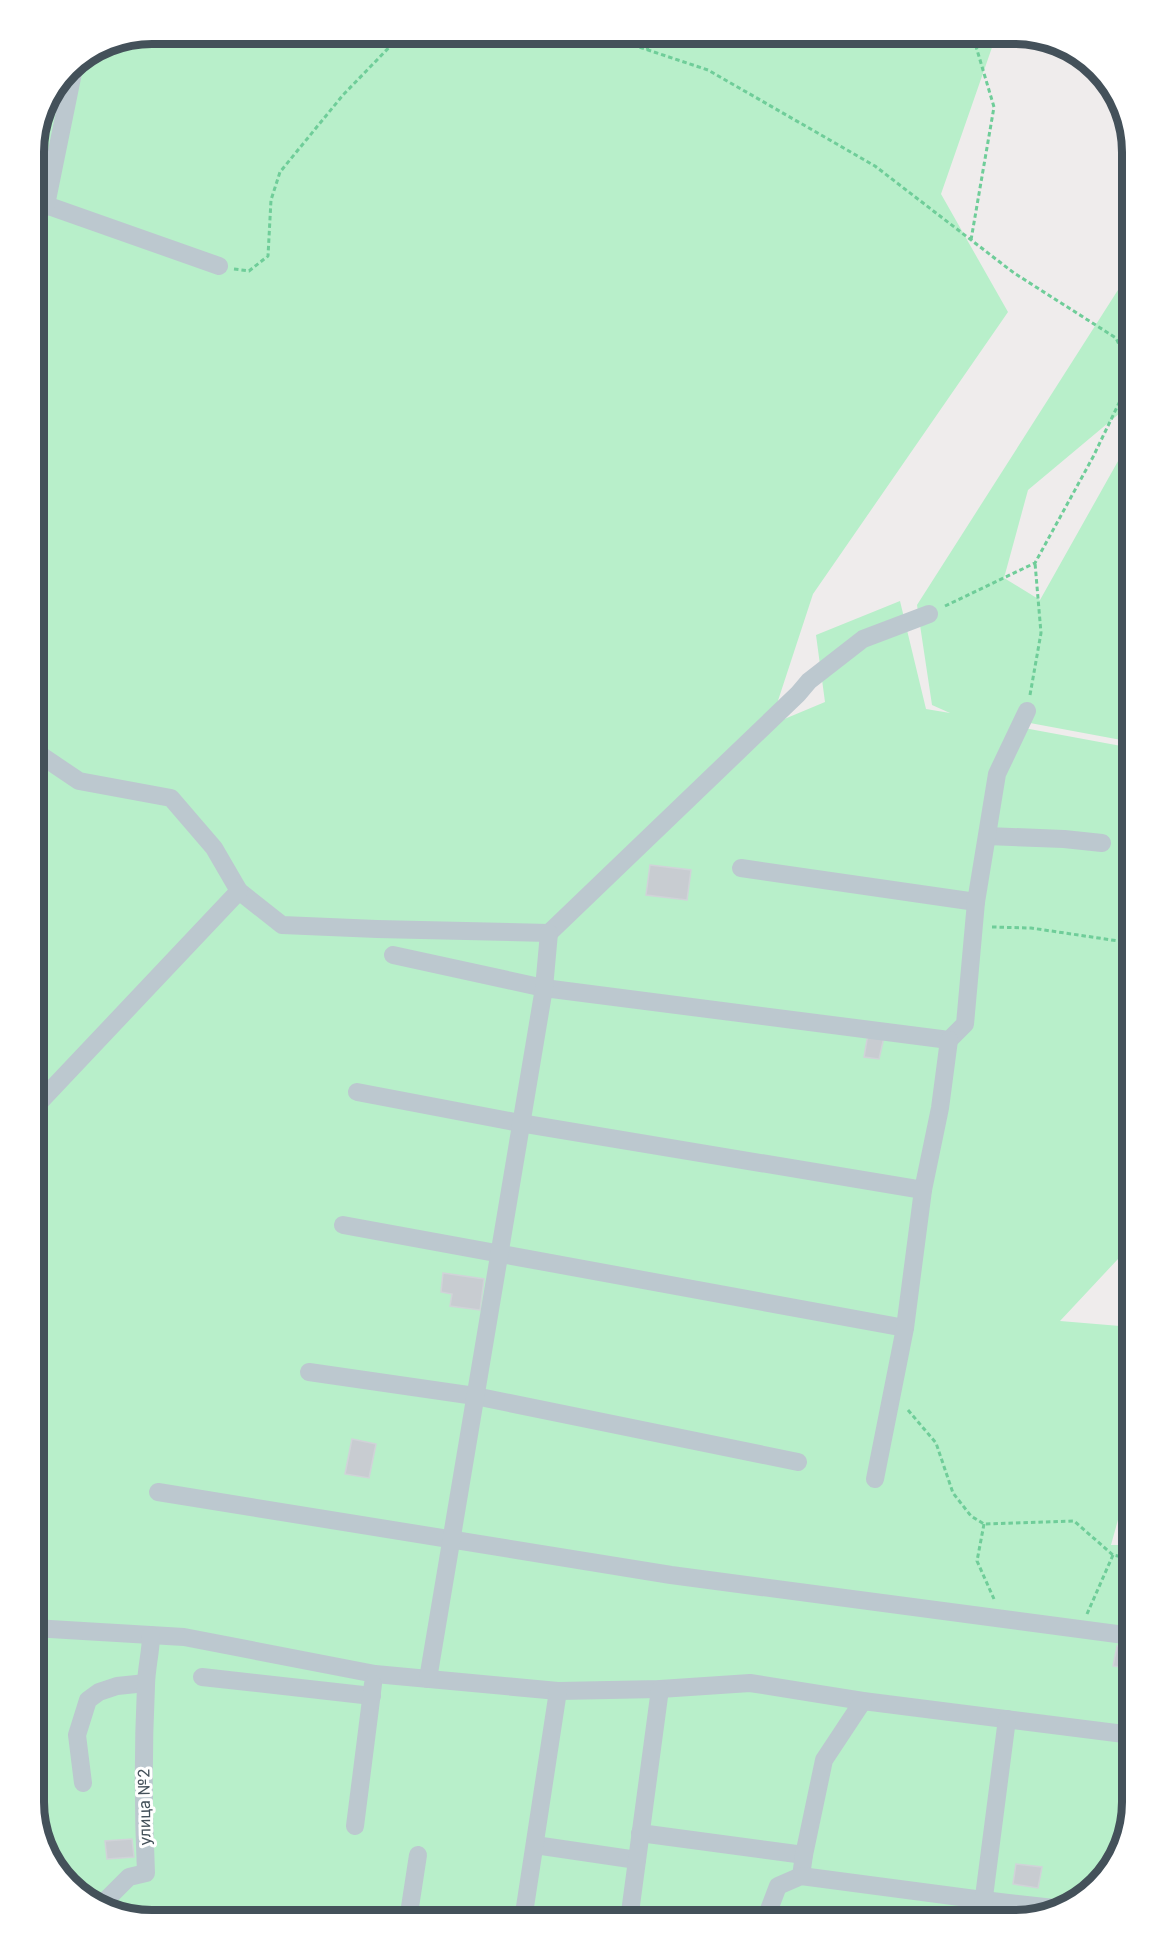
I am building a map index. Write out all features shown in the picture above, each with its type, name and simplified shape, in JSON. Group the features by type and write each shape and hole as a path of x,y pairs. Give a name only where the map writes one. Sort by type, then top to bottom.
{"street":[{"path":"72,78 46,205 219,266"},
{"path":"428,1678 544,988 549,933 809,681 863,639 929,614"},
{"path":"875,1479 905,1328 924,1190 940,1108 949,1040 965,1024 976,902 997,774 1027,711"},
{"path":"44,757 79,781 171,798 214,848 239,891 282,925 549,933"},
{"path":"987,836 1102,843"},
{"path":"741,868 976,902"},
{"path":"44,1097 239,891"},
{"path":"393,955 544,988 949,1040"},
{"path":"357,1092 520,1123 924,1190"},
{"path":"343,1225 905,1328"},
{"path":"309,1372 475,1396 798,1462"},
{"path":"158,1492 671,1575 1122,1635"},
{"path":"44,1629 184,1637 375,1674 558,1691 660,1689 750,1683 863,1701 1122,1735"},
{"name":"улица №2","path":"107,1899 129,1877 146,1873 142,1797 146,1683 151,1635"},
{"path":"355,1826 375,1674"},
{"path":"202,1677 372,1696"},
{"path":"83,1783 77,1735 88,1700 99,1692 117,1686 146,1683"},
{"path":"630,1910 660,1689"},
{"path":"525,1909 558,1691"},
{"path":"801,1876 824,1760 863,1701"},
{"path":"982,1910 1007,1719"},
{"path":"640,1833 804,1855"},
{"path":"534,1845 637,1860"},
{"path":"410,1909 418,1855"},
{"path":"769,1910 778,1886 801,1876 1040,1906"}],"path":[{"path":"219,266 249,271 268,256 271,200 280,172 343,95 392,44"},
{"path":"630,44 708,70 875,166 1014,273 1116,338 1122,352"},
{"path":"646,44 648,50"},
{"path":"971,240 994,107 975,44"},
{"path":"1027,711 1041,633 1035,563 1093,457 1122,396"},
{"path":"929,614 1035,563"},
{"path":"975,926 1031,928 1122,942"},
{"path":"895,1381 909,1413 936,1443 953,1493 971,1516 984,1524 1074,1521 1113,1555 1122,1557"},
{"path":"984,1524 977,1561 1002,1618"},
{"path":"1080,1629 1113,1555"}],"green space":[{"path":"144,44 993,44 941,194 1008,312 813,594 770,725 825,702 816,635 900,601 926,709 950,713 932,705 917,605 1122,284 1122,411 1028,490 1004,578 1040,600 1122,454 1122,740 1030,723 1024,728 1122,746 1122,1255 1060,1321 1122,1326 1122,1505 1111,1545 1122,1545 1121,1816 1113,1843 1095,1873 1074,1891 1042,1906 1014,1910 144,1909 117,1904 91,1891 70,1873 62,1862 49,1836 44,1816 44,137 52,110 62,91 80,70 91,62 117,49"}],"building":[{"path":"650,865 691,870 687,900 646,895"},
{"path":"868,1034 884,1037 879,1059 864,1057"},
{"path":"443,1273 484,1279 480,1310 450,1306 452,1294 441,1292"},
{"path":"352,1439 376,1444 369,1478 345,1474"},
{"path":"1117,1646 1122,1647 1122,1667 1113,1666"},
{"path":"132,1839 134,1857 107,1859 105,1841"},
{"path":"1016,1864 1042,1867 1038,1888 1013,1884"}]}
